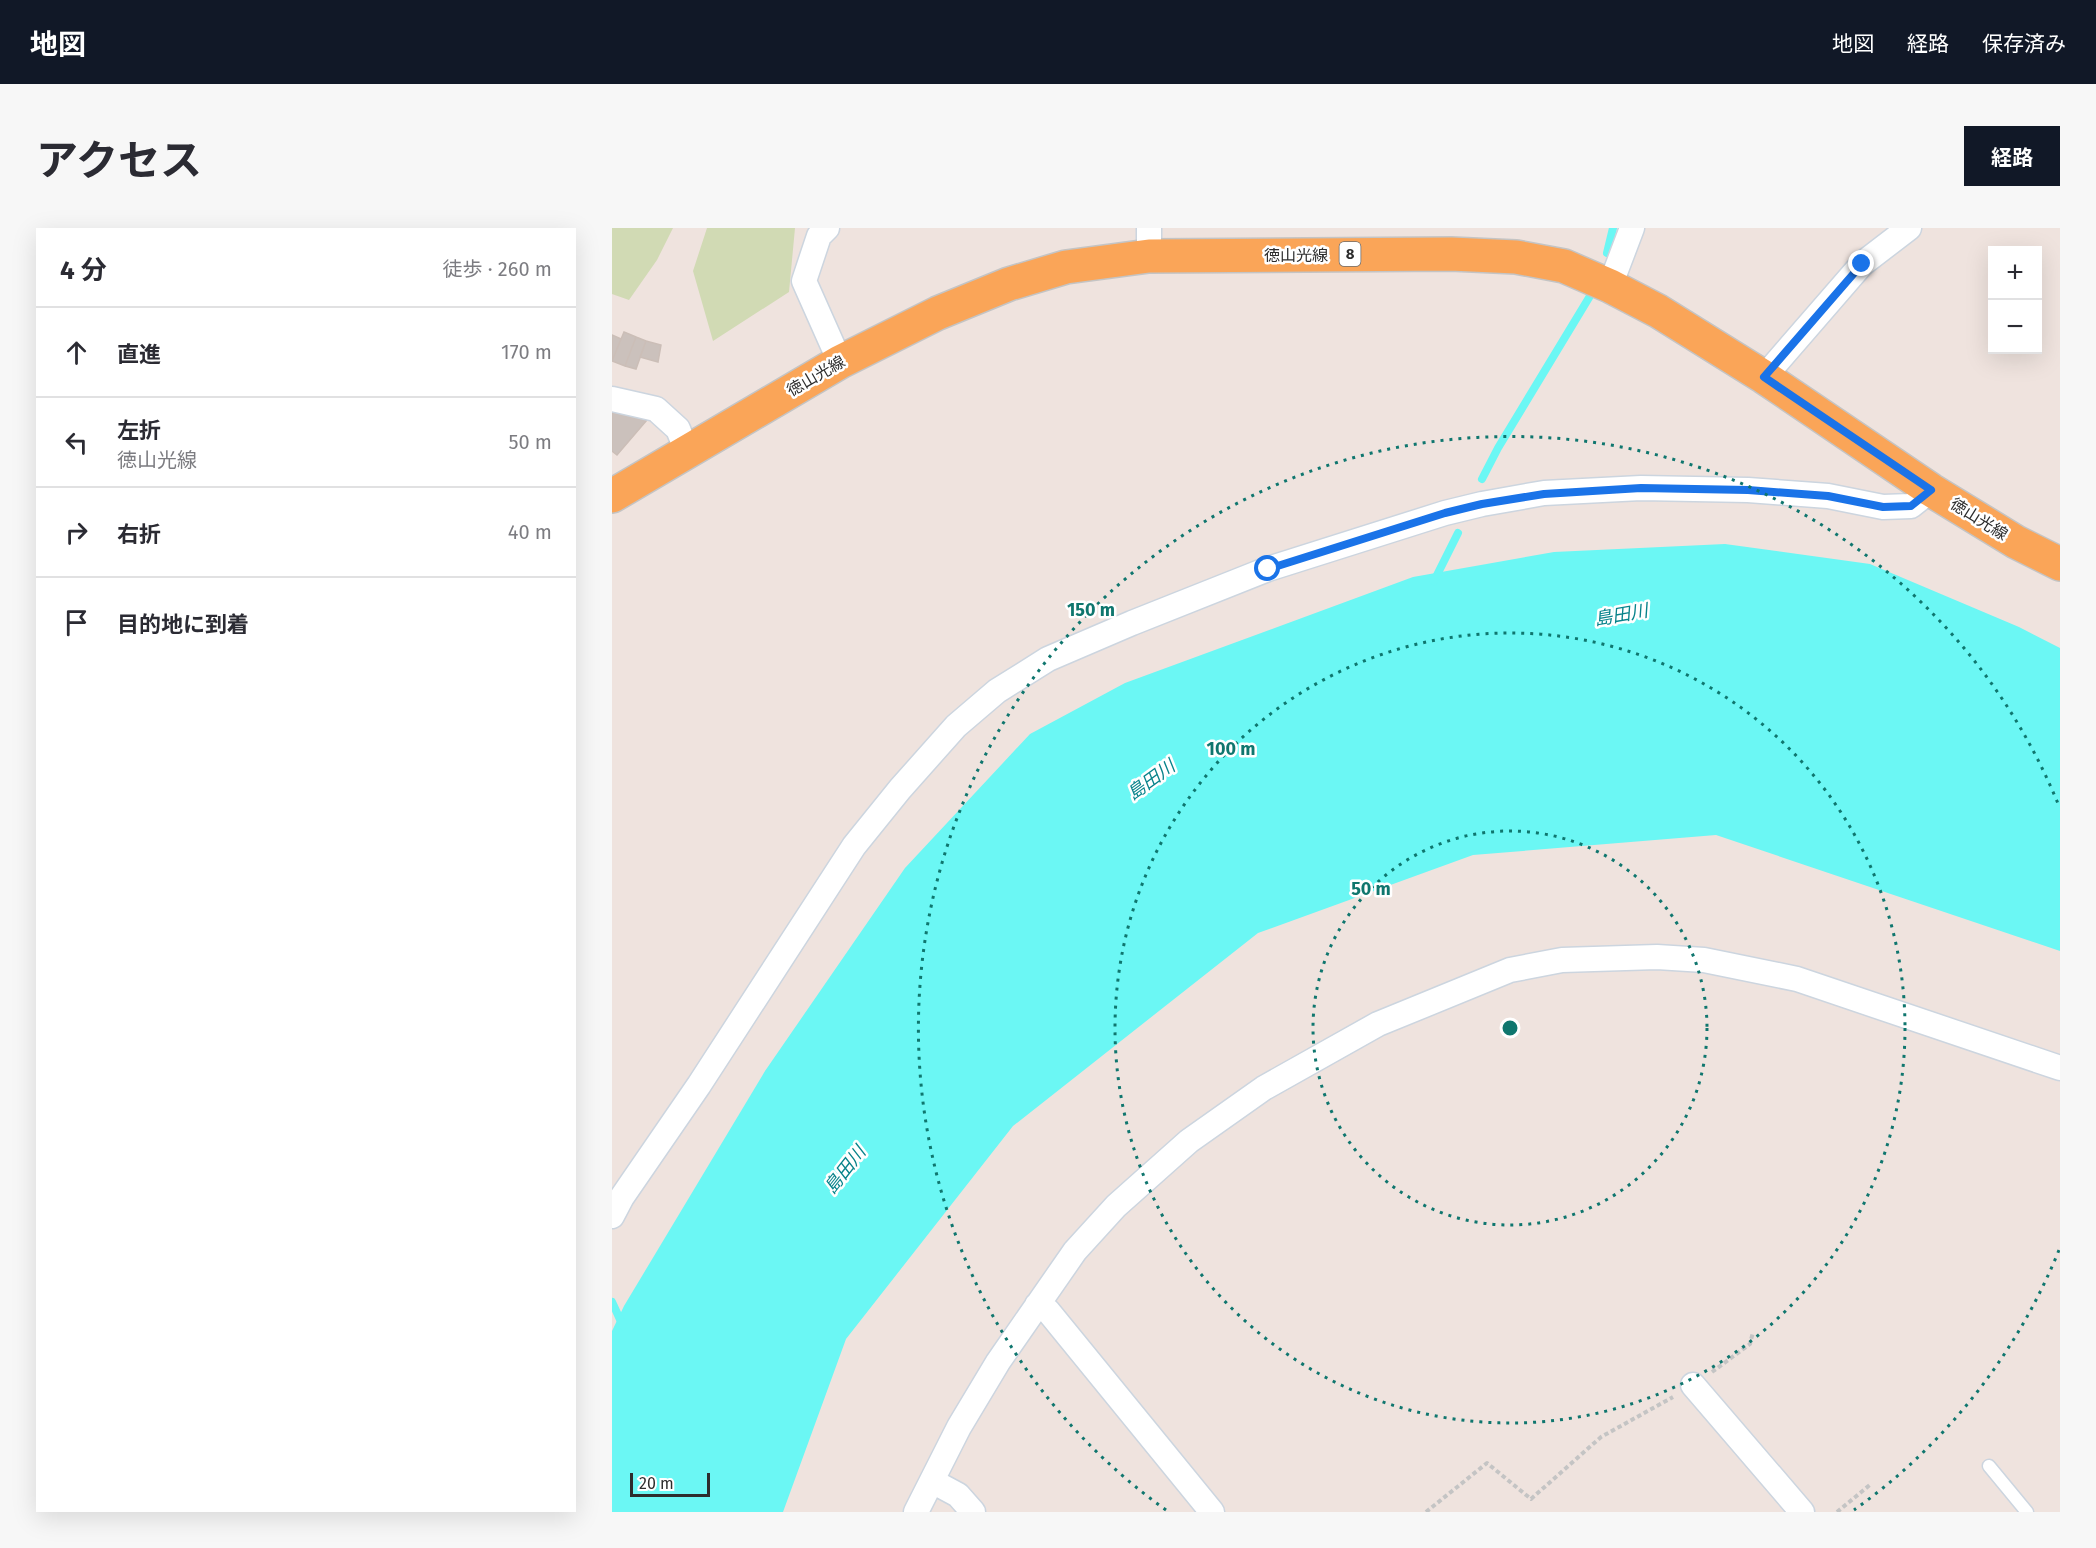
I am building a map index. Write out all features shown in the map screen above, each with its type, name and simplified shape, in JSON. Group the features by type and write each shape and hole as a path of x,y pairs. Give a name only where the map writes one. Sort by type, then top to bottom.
{"main road":[{"name":"徳山光線","path":"612,496 840,362 938,313 1009,285 1149,242 1516,257 1564,266 1610,286 1658,311 1764,377 1931,490 2016,542 2060,564"}],"street":[{"path":"827,228 819,236 804,281 840,362"},
{"path":"1610,286 1632,228"},
{"path":"1764,377 1862,264 1909,228"},
{"path":"612,399 656,409 678,429 687,452"},
{"path":"612,1216 622,1197 699,1085 854,846 900,789 956,726 997,691 1048,659 1268,569 1445,513 1482,504 1544,494 1641,488 1748,490 1828,496 1883,507 1911,506 1931,490"},
{"path":"916,1512 959,1428 998,1362 1076,1251 1116,1206 1189,1141 1264,1088 1378,1024 1510,970 1562,960 1657,957 1704,960 1761,970 1797,979 2060,1068"},
{"path":"1037,1305 1048,1311 1212,1512"},
{"path":"1693,1385 1802,1512"},
{"path":"932,1481 958,1495 973,1512"}],"lane":[{"path":"1989,1466 2027,1512"}],"path":[{"path":"1426,1512 1487,1463 1531,1499 1601,1437 1693,1385 1750,1344 1754,1332"},
{"path":"1837,1512 1871,1484"}],"green space":[{"path":"612,228 673,228 657,260 629,300 612,294"},
{"path":"707,228 795,228 789,292 713,341 693,271"}],"water":[{"name":"島田川","path":"1725,544 1870,564 2019,627 2060,648 2060,951 1716,835 1473,855 1258,933 1013,1126 846,1339 783,1512 612,1512 612,1331 624,1306 765,1071 905,868 1030,734 1125,683 1413,577 1554,552"}],"building":[{"path":"624,332 636,337 625,366 612,361"},
{"path":"612,335 621,339 612,361"},
{"path":"636,337 646,341 636,369 625,366"},
{"path":"646,341 661,345 658,362 640,357"},
{"path":"620,403 647,420 617,455 612,451 612,413"}],"waterway":[{"path":"1607,253 1613,228"},
{"path":"1482,479 1498,448 1590,296"},
{"path":"1434,581 1458,533"},
{"path":"612,1302 623,1326"}],"route":[{"path":"1268,569 1445,513 1482,504 1544,494 1641,488 1748,490 1828,496 1883,507 1911,506 1931,490 1764,377 1862,264"}]}
